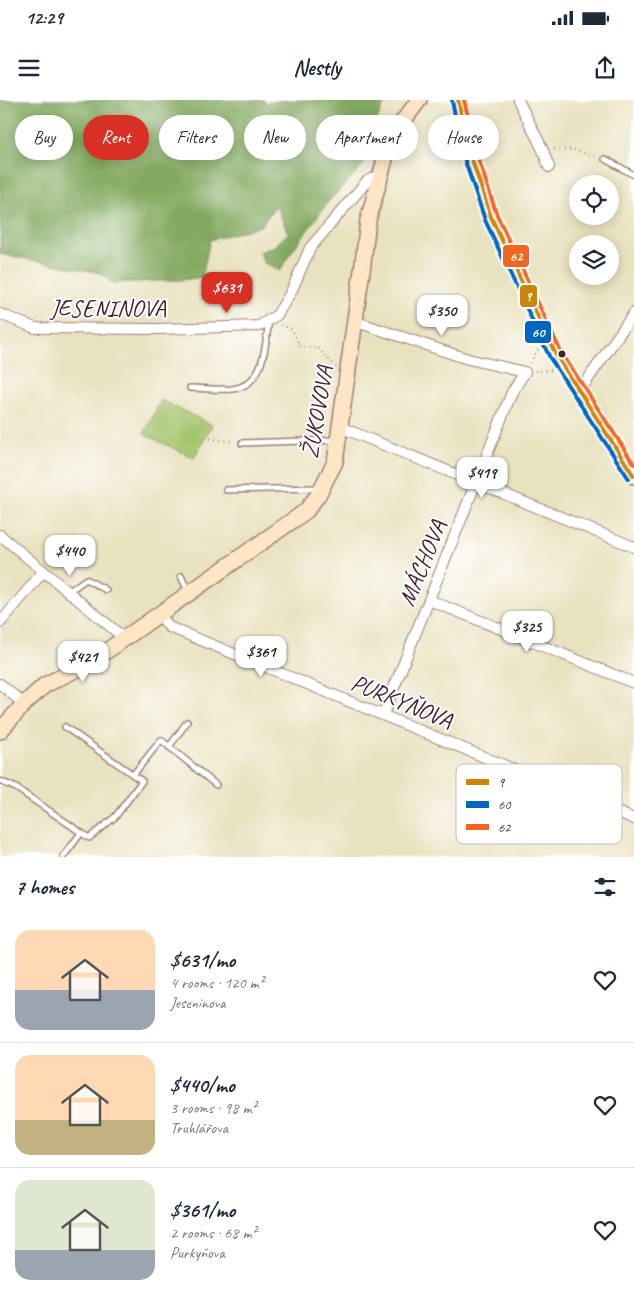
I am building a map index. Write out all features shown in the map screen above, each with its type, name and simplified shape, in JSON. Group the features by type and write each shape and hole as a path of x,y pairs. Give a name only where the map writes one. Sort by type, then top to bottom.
{"street":[{"name":"ŽUKOVOVA","path":"0,731 24,704 45,685 91,662 306,512 335,462 368,220 380,174 391,138 419,100"},
{"path":"458,100 468,150 491,217 556,355 634,476"},
{"path":"518,100 542,148 549,167"},
{"path":"269,320 277,315 291,292 310,248 367,181 380,174"},
{"path":"579,392 634,313"},
{"name":"JESENINOVA","path":"0,314 36,328 158,329 259,326 269,320"},
{"path":"354,321 468,359 526,372"},
{"name":"MÁCHOVA","path":"383,715 512,392 526,372"},
{"path":"339,433 475,483 634,547"},
{"path":"0,535 124,638"},
{"path":"0,623 43,572"},
{"path":"429,600 634,683"},
{"name":"PURKYŇOVA","path":"159,614 170,627 501,764"},
{"path":"0,684 24,704"},
{"name":"PURKYŇOVA","path":"622,814 634,819"}],"lane":[{"path":"605,159 634,175"},
{"path":"190,388 233,389 247,385 259,372 264,357 269,320"},
{"path":"242,443 339,433"},
{"path":"226,490 321,488"},
{"path":"181,576 189,593"},
{"path":"68,592 86,579 106,590"},
{"path":"169,747 187,722"},
{"path":"0,781 16,788 89,838 116,817 142,781 65,727"},
{"path":"134,775 160,740 216,785"},
{"path":"63,857 81,833"}],"path":[{"path":"542,148 574,150 605,159"},
{"path":"292,329 300,347 318,348 346,377"},
{"path":"526,372 540,346"},
{"path":"205,438 242,443"}],"green space":[{"path":"0,100 264,100 264,103 286,100 387,100 379,115 316,115 316,160 365,160 364,164 329,201 289,255 280,271 263,262 260,252 275,246 288,233 276,205 261,226 210,240 202,277 182,280 112,283 101,273 0,254"},
{"path":"161,400 212,425 194,458 144,434"}],"transit line":[{"name":"9","path":"458,100 472,160 491,217 556,355 634,476"},
{"name":"62","path":"464,100 478,158 497,215 561,352 634,464"},
{"name":"60","path":"452,101 465,161 485,220 550,358 629,479"}]}
